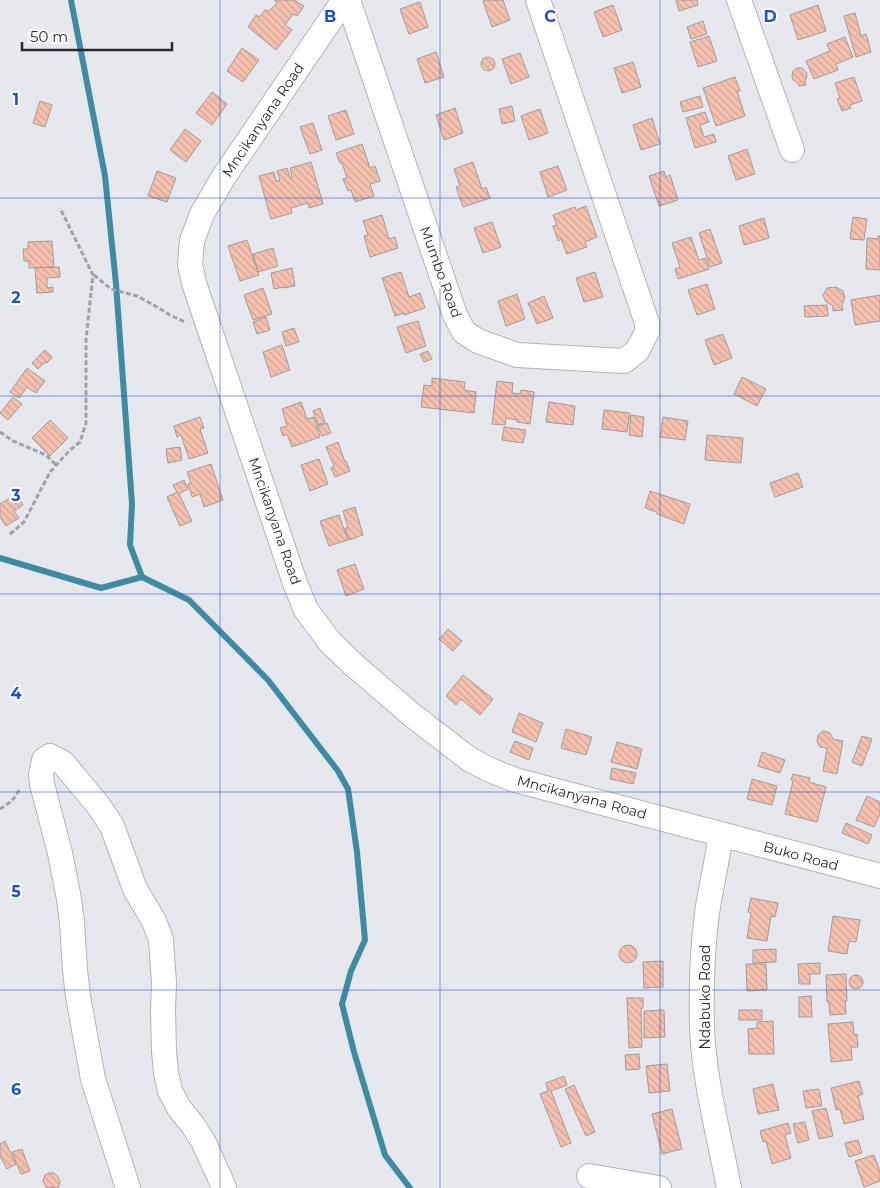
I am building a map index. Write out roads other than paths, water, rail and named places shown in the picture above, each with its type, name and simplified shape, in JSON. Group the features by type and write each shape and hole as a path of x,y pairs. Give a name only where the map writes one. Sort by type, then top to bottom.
{"street":[{"name":"Mncikanyana Road","path":"344,0 223,178 202,214 192,240 190,265 194,283 295,583 306,610 330,642 355,666 412,715 469,759 516,780 721,835"},
{"name":"Mumbo Road","path":"348,0 455,315 464,332 478,341 517,355 624,361 638,351 647,332 647,323 538,0"},
{"path":"739,0 792,150"},
{"path":"128,1188 101,1105 92,1070 78,996 69,899 41,775 44,760 50,756 63,763 98,805 112,826 135,889 154,921 161,940 164,983 164,1051 170,1091 179,1108 203,1141 224,1188"},
{"name":"Buko Road","path":"721,835 880,876"},
{"name":"Ndabuko Road","path":"721,835 703,946 702,1028 707,1081 729,1188"},
{"path":"589,1176 660,1188"}],"waterway":[{"path":"71,0 105,176 116,284 132,504 130,545 142,577 189,600 268,680 338,771 348,789 357,852 365,940 351,971 342,1004 354,1052 385,1155 410,1188"},
{"path":"0,558 101,588 142,577"}]}
